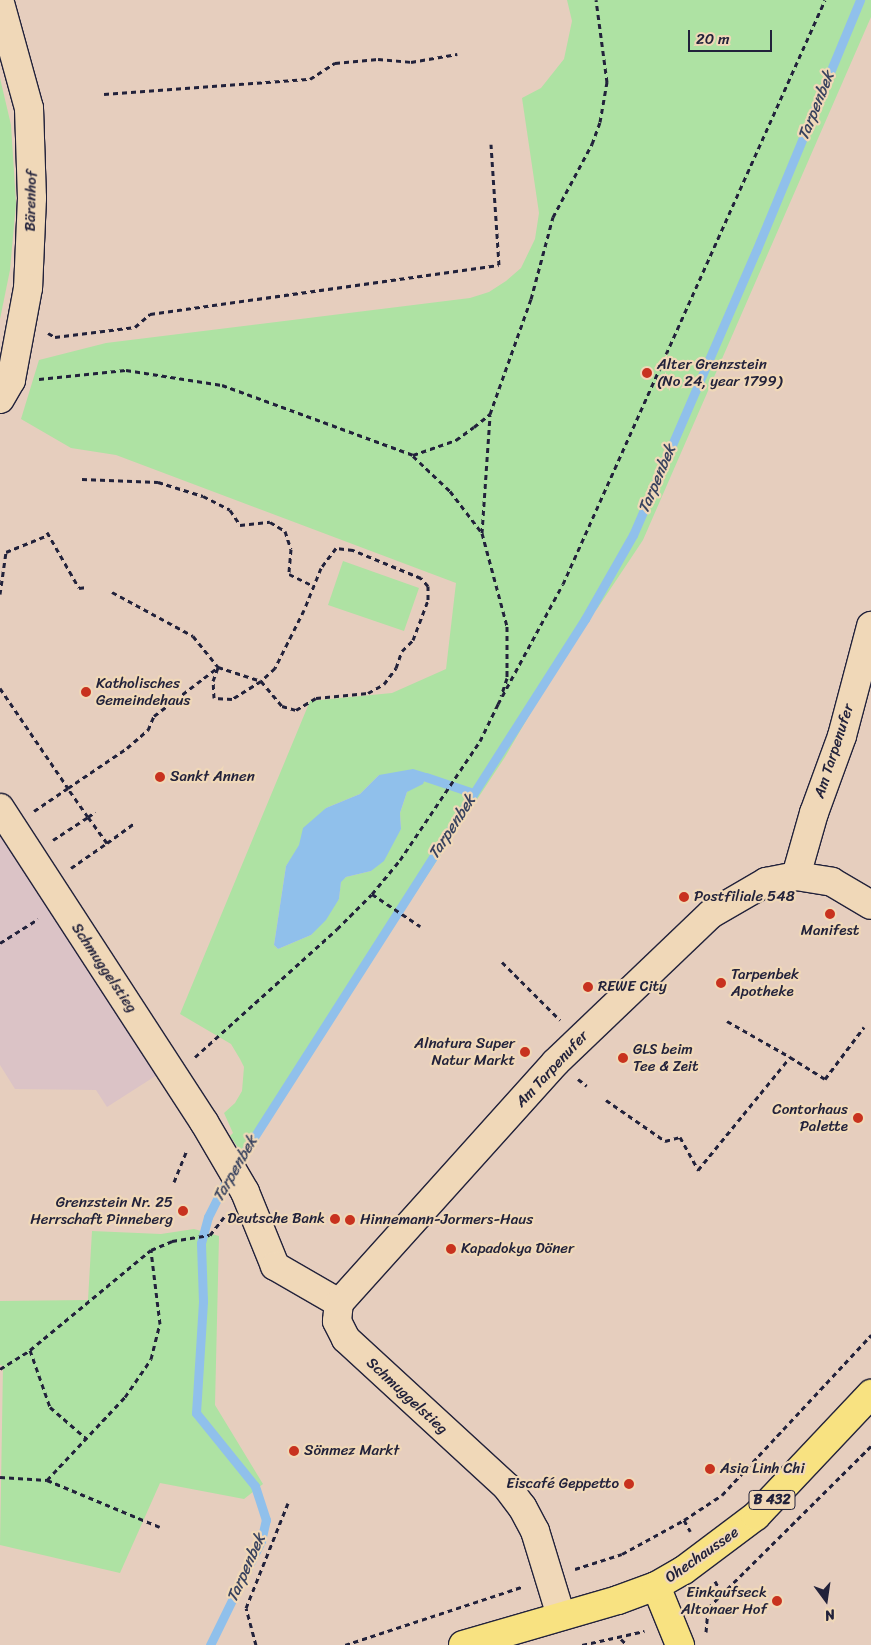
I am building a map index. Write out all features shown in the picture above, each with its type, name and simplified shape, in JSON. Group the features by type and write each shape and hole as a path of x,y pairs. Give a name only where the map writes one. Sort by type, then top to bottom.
{"main road":[{"name":"Ohechaussee","path":"656,1586 717,1548 756,1516 871,1394"},
{"name":"B 432","path":"463,1645 656,1586"},
{"path":"656,1586 680,1645"}],"street":[{"name":"Bärenhof","path":"0,3 29,108 32,140 28,288 6,390"},
{"name":"Am Tarpenufer","path":"796,876 814,813 842,736 871,626"},
{"name":"Schmuggelstieg","path":"6,817 175,1074 208,1129 245,1192 275,1266 339,1303 337,1321 346,1339 506,1487 522,1507 535,1531 561,1616"},
{"name":"Am Tarpenufer","path":"339,1303 556,1062 711,914 733,899 766,882 796,876 832,882 871,906"}],"path":[{"path":"175,1074 282,980 372,894 400,860 458,774 490,723 498,704 507,678 507,626 482,534 490,414 531,299 553,217 592,144 606,101 606,63 596,0"},
{"path":"498,704 564,584 825,0"},
{"path":"104,94 310,79 335,63 378,59 411,62 456,54"},
{"path":"22,322 55,336 135,327 150,314 499,264 491,144"},
{"path":"6,390 126,370 222,385 413,455 450,491 482,534"},
{"path":"413,455 456,440 490,414"},
{"path":"82,479 158,482 203,496 230,510 240,525 270,522 285,531 291,549 289,574 314,586"},
{"path":"0,594 6,552 47,534 80,588 87,587"},
{"path":"112,592 193,636 218,668 261,680 282,706 296,710 316,698 376,689 391,677 402,651 413,640 428,600 428,586 421,578 353,550 336,548 321,568 275,668 261,680 232,699 214,698 213,680 218,668"},
{"path":"6,817 68,788 127,748 148,730 154,716 218,668"},
{"path":"0,688 107,843"},
{"path":"30,855 95,812"},
{"path":"0,942 55,894 107,843 136,824"},
{"path":"372,894 420,926"},
{"path":"502,962 555,1015"},
{"path":"727,1021 825,1078 864,1027"},
{"path":"606,1100 665,1141 680,1137 698,1170 790,1057"},
{"path":"0,1369 30,1350 151,1250 180,1240 210,1235"},
{"path":"47,1480 88,1439 125,1397 151,1359 160,1324 151,1250"},
{"path":"345,1645 622,1554 684,1520 722,1495 871,1335"},
{"path":"30,1350 50,1407 88,1439"},
{"path":"706,1636 708,1608 871,1446"},
{"path":"0,1477 47,1480 160,1527"},
{"path":"256,1645 246,1608 288,1503"},
{"path":"582,1645 621,1639 627,1645"}],"shaded area":[{"path":"0,820 157,1075 107,1107 96,1090 15,1089 0,1065"}],"green space":[{"path":"567,0 871,0 871,17 643,540 597,609 585,619 505,757 243,1155 230,1136 233,1133 224,1113 235,1103 242,1091 244,1067 231,1044 180,1014 310,701 392,693 446,669 456,583 116,455 71,448 21,419 39,360 106,343 470,298 489,292 506,281 521,268 535,239 539,213 522,98 541,88 564,59 572,21","holes":["379,775 413,786 407,792 400,813 401,829 371,871 346,877 341,881 339,899 311,935 278,949 274,945 286,866 326,808 360,794"]},
{"path":"0,78 11,125 16,203 10,270 0,319"},
{"path":"343,561 419,588 404,631 328,605"},
{"path":"194,1229 219,1236 215,1405 263,1484 244,1499 160,1483 120,1573 0,1545 3,1366 0,1365 0,1301 88,1300 92,1231 161,1234"}],"water":[{"path":"413,769 426,773 426,777 423,784 407,792 400,813 401,829 384,861 371,871 346,877 341,882 339,899 326,920 311,935 278,949 274,945 286,866 299,845 303,828 326,808 360,794 379,775"}],"waterway":[{"name":"Tarpenbek","path":"210,1645 261,1541 266,1520 255,1486 196,1413 203,1301 201,1243 208,1217 226,1181 585,619 633,535 756,251 860,0"},
{"path":"426,777 473,793"}],"place":[{"name":"Alter Grenzstein (No 24, year 1799)","path":"647,373"},
{"name":"Katholisches Gemeindehaus","path":"86,692"},
{"name":"Sankt Annen","path":"160,777"},
{"name":"Postfiliale 548","path":"684,897"},
{"name":"Manifest","path":"830,914"},
{"name":"Tarpenbek Apotheke","path":"721,983"},
{"name":"REWE City","path":"588,987"},
{"name":"Alnatura Super Natur Markt","path":"525,1052"},
{"name":"GLS beim Tee & Zeit","path":"623,1058"},
{"name":"Contorhaus Palette","path":"858,1118"},
{"name":"Grenzstein Nr. 25 Herrschaft Pinneberg","path":"183,1211"},
{"name":"Deutsche Bank","path":"335,1219"},
{"name":"Hinnemann-Jormers-Haus","path":"350,1220"},
{"name":"Kapadokya Döner","path":"451,1249"},
{"name":"Sönmez Markt","path":"294,1451"},
{"name":"Asia Linh Chi","path":"710,1469"},
{"name":"Eiscafé Geppetto","path":"629,1484"},
{"name":"Einkaufseck Altonaer Hof","path":"777,1601"}]}
